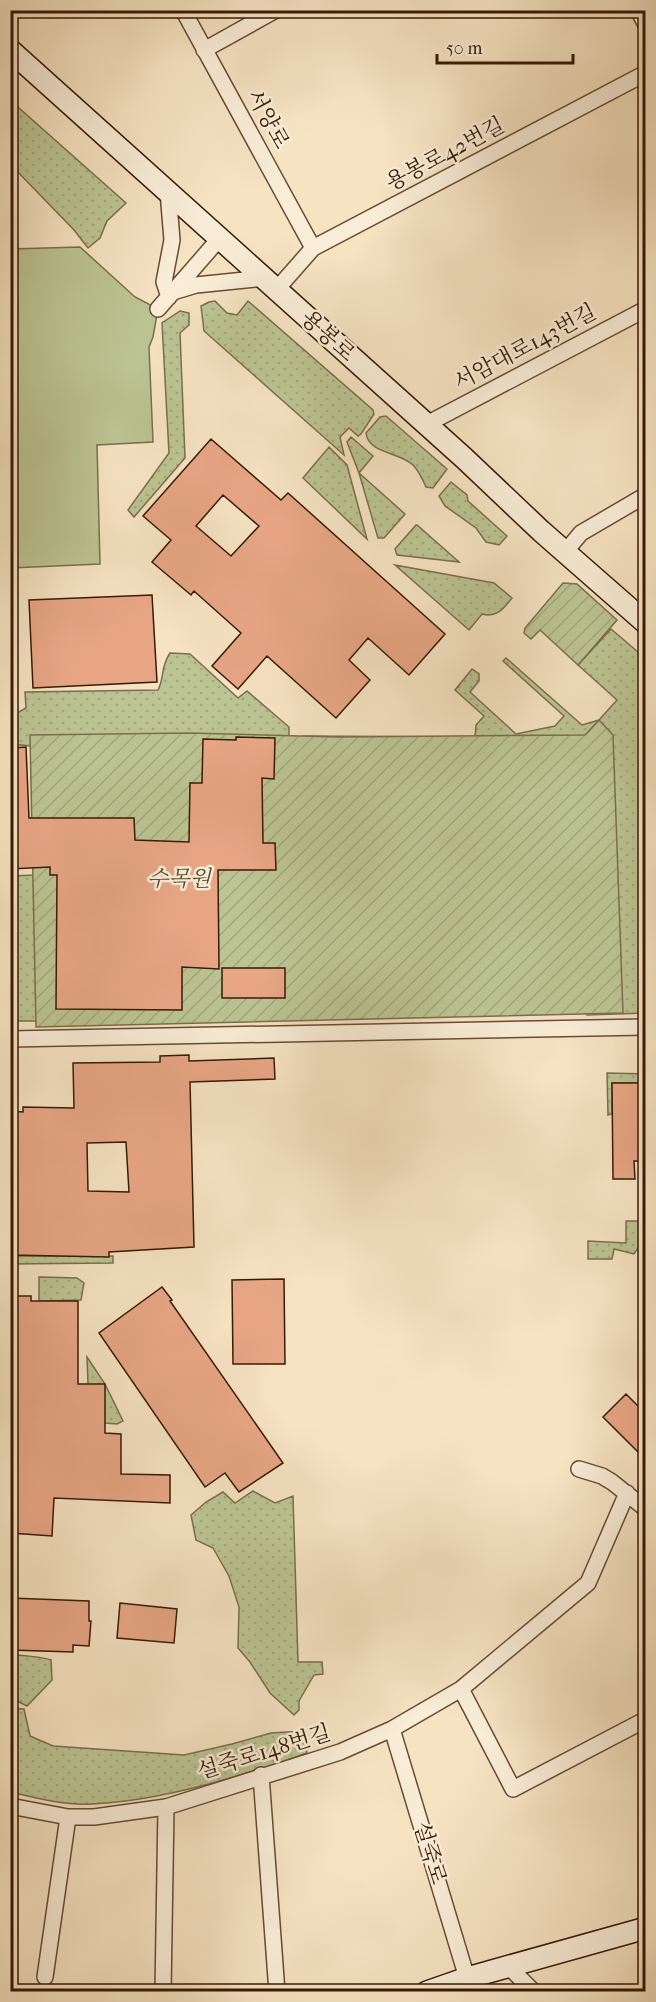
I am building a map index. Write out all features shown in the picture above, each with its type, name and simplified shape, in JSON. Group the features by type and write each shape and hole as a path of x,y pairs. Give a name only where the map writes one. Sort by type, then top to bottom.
{"main road":[{"name":"용봉로","path":"10,50 645,622"},
{"path":"427,1992 467,1978 510,1968 645,1928"}],"street":[{"name":"서양로","path":"183,10 313,248"},
{"path":"204,50 276,10"},
{"path":"638,10 645,26"},
{"name":"용봉로42번길","path":"271,284 313,248 645,73"},
{"path":"168,192 172,240 164,282 171,294"},
{"path":"158,309 219,238"},
{"path":"171,294 196,285 271,284"},
{"name":"서암대로143번길","path":"426,425 645,309"},
{"path":"565,552 581,533 645,495"},
{"path":"10,1039 645,1027"},
{"path":"579,1469 602,1476 645,1509"},
{"name":"설죽로148번길","path":"10,1806 68,1817 94,1817 166,1807 261,1775 340,1752 392,1729 460,1689 588,1583 627,1493"},
{"path":"460,1689 513,1789 641,1722 645,1723"},
{"name":"설죽로","path":"392,1729 467,1978"},
{"path":"261,1775 277,1992"},
{"path":"163,1992 166,1807"},
{"path":"45,1977 68,1817"},
{"path":"510,1968 534,1992"}],"green space":[{"path":"10,100 126,203 107,221 100,238 88,248 74,230 11,165"},
{"path":"80,247 135,297 158,309 149,347 153,442 97,445 100,564 11,568 11,249"},
{"path":"215,301 227,313 237,315 248,301 373,410 374,414 361,434 358,436 349,428 340,437 344,455 204,331 201,306"},
{"path":"180,311 189,313 189,325 180,333 185,458 134,517 128,510 169,453 162,323"},
{"path":"386,416 447,469 433,488 426,487 418,471 409,461 379,449 368,440 366,433 380,417"},
{"path":"351,437 373,456 359,473 347,442"},
{"path":"329,447 347,465 367,539 303,478"},
{"path":"359,473 405,514 384,538 378,538"},
{"path":"451,482 467,495 468,501 507,536 499,545 486,542 476,528 445,506 439,496"},
{"path":"416,525 459,562 397,555 395,549"},
{"path":"395,565 494,583 512,598 496,614 482,614 469,630"},
{"path":"563,583 577,584 617,620 578,665 540,630 531,639 524,633 525,628"},
{"path":"611,629 645,658 645,1013 587,1015 500,736 489,737 493,874 304,736 475,737 476,725 484,716 455,690 472,669 479,674 479,681 470,692 516,734 555,726 564,716 503,661 506,658 582,725 599,720 617,700 578,665"},
{"path":"170,653 190,654 238,698 247,691 289,727 289,736 33,858 31,746 11,744 11,713 26,708 25,692 158,690"},
{"name":"수목원","path":"599,720 613,735 623,1013 36,1027 30,735 189,733 338,737 585,735"},
{"path":"36,875 40,1021 11,1021 10,876"},
{"path":"607,1073 646,1074 645,1083 612,1083 612,1114 608,1115"},
{"path":"626,1221 645,1221 645,1238 634,1254 614,1249 612,1259 588,1259 588,1241 626,1243"},
{"path":"10,1256 113,1256 113,1263 11,1264"},
{"path":"39,1277 77,1278 84,1283 81,1300 39,1301"},
{"path":"87,1357 105,1384 123,1421 117,1424 105,1423 88,1384"},
{"path":"253,1491 275,1503 293,1496 298,1662 322,1662 323,1674 314,1675 299,1701 299,1710 294,1715 270,1693 238,1648 239,1607 229,1576 213,1548 196,1540 191,1515 206,1502 223,1492 235,1503"},
{"path":"10,1655 51,1660 52,1680 27,1706 11,1698"},
{"path":"11,1708 24,1709 30,1736 53,1746 184,1755 271,1733 303,1731 307,1753 173,1793 118,1802 62,1803 11,1792"}],"building":[{"path":"211,439 281,500 288,493 445,634 409,675 368,638 349,660 370,680 336,718 267,656 238,689 212,666 241,633 194,591 191,595 152,562 171,540 143,516","holes":["223,495 259,526 231,556 196,526"]},
{"path":"152,595 157,682 33,688 29,600"},
{"path":"236,737 275,738 274,779 262,778 263,843 275,843 276,870 218,870 219,969 182,967 182,1010 56,1009 57,875 50,875 50,867 10,869 10,748 26,747 29,818 134,818 135,840 189,842 190,783 202,783 203,739 236,740"},
{"path":"222,968 285,968 285,998 222,998"},
{"path":"189,1055 189,1061 274,1058 275,1079 190,1082 194,1247 109,1252 109,1257 10,1255 10,1111 23,1112 23,1107 74,1108 73,1063 160,1062 160,1056","holes":["126,1142 129,1192 88,1191 87,1143"]},
{"path":"612,1083 645,1083 645,1161 634,1161 635,1179 613,1179"},
{"path":"284,1279 285,1364 233,1364 232,1280"},
{"path":"162,1287 283,1463 239,1492 225,1473 205,1487 99,1333"},
{"path":"10,1296 31,1296 31,1301 78,1301 78,1384 105,1384 105,1433 121,1434 121,1474 170,1475 170,1503 54,1498 52,1536 10,1533"},
{"path":"626,1394 645,1413 645,1459 603,1417"},
{"path":"10,1598 89,1601 89,1621 91,1621 89,1646 73,1645 73,1652 10,1650"},
{"path":"120,1603 177,1609 174,1643 117,1638"}]}
